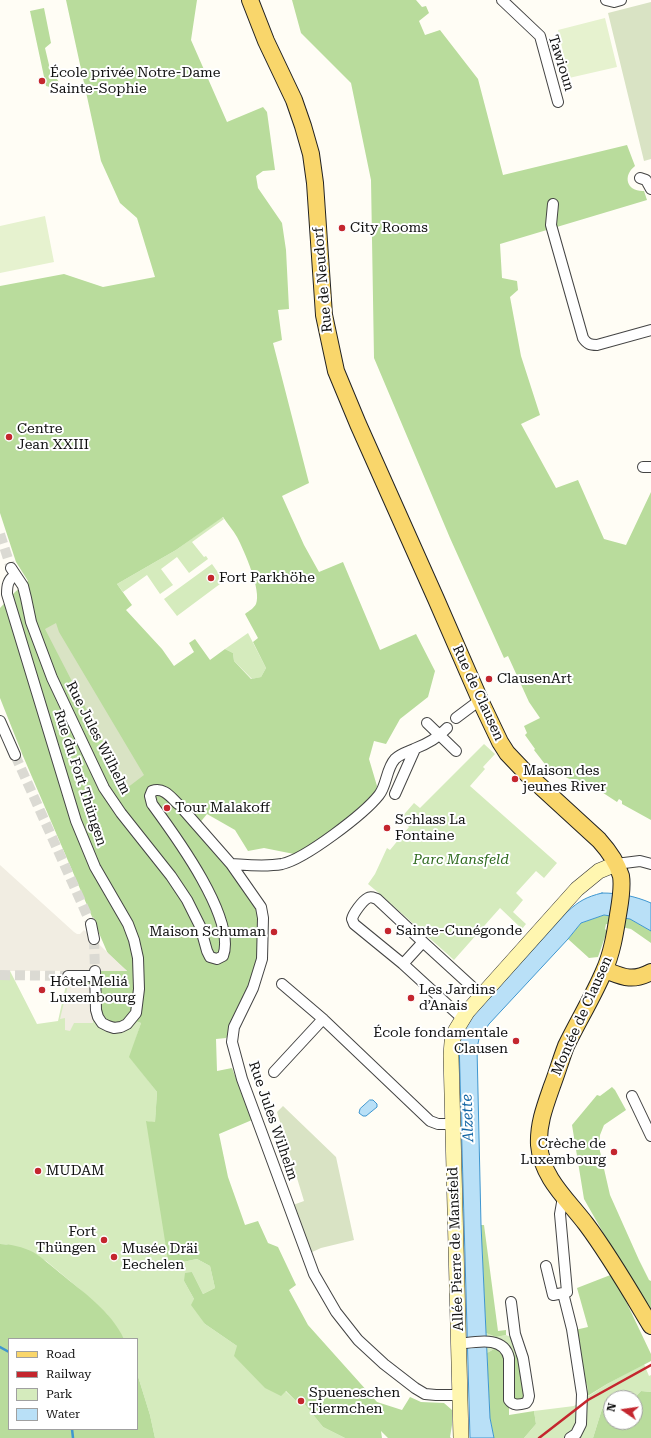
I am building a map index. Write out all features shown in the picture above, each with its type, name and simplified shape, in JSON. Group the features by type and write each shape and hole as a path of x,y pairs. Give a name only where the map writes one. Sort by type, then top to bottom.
{"main road":[{"name":"Rue de Neudorf","path":"250,0 266,41 294,100 311,154 315,183 324,315 336,372 436,599"},
{"name":"Rue de Clausen","path":"436,599 494,731 507,752 527,774 599,840 616,864"},
{"name":"Montée de Clausen","path":"616,864 621,876 621,893 616,928 605,970 566,1047 540,1121 539,1145 545,1170 563,1197 590,1229 619,1272 651,1326"},
{"name":"Allée Pierre de Mansfeld","path":"461,1438 460,1395 462,1343 452,1124 451,1055 454,1036 462,1018 481,995 577,889 599,871 616,864"},
{"path":"605,970 631,979 651,972"}],"street":[{"name":"Tawioun","path":"502,0 540,36 558,102"},
{"path":"606,0 614,2 622,0"},
{"path":"640,178 646,180 651,189"},
{"path":"553,204 551,225 583,338 586,343 597,345 651,330"},
{"name":"Rue Jules Wilhelm","path":"13,572 22,586 31,622 52,678 104,788 121,813 171,876 187,900 200,926 210,957 217,959 223,956 225,950 220,918 208,889 188,856 152,804 150,796 152,791 158,789 166,792 179,805 230,864 260,907 263,918 262,959 253,988 234,1027 232,1042 242,1079 314,1274 336,1312 358,1340 384,1364 425,1394 460,1395"},
{"name":"Rue du Fort Thüngen","path":"13,572 7,586 7,594 76,821 95,867 128,924 134,940 138,958 139,989 136,1013 128,1024 121,1027 114,1028 102,1023 96,1010 95,973 68,976"},
{"path":"456,718 480,700"},
{"path":"0,720 15,755"},
{"path":"427,723 444,732 456,751"},
{"path":"230,864 255,866 274,865 292,861 305,855 361,814 379,795 385,786 394,760 400,755 415,749 444,732"},
{"path":"395,794 415,749"},
{"path":"616,864 640,861 651,864"},
{"path":"462,1018 403,964 354,924 352,919 353,914 368,898 372,897 377,900 481,995"},
{"path":"90,924 94,939"},
{"path":"403,964 423,942"},
{"path":"282,984 323,1019 430,1121 438,1124 452,1124"},
{"path":"274,1072 323,1019"},
{"path":"632,1096 651,1136"},
{"path":"546,1266 553,1295 567,1292 560,1214 563,1197"},
{"path":"564,1293 572,1329 582,1394 582,1415 580,1424 576,1434 570,1438"},
{"path":"462,1343 491,1342 500,1344 508,1352 509,1358 509,1400 511,1404 526,1404 528,1400 528,1388 523,1358 515,1334 511,1302"}],"green space":[{"path":"66,0 197,0 191,40 227,122 263,107 267,112 275,170 263,171 256,176 258,188 282,223 286,250 289,309 278,310 282,340 273,343 309,483 282,496 304,545 319,572 343,562 380,650 416,634 435,671 428,697 400,719 386,744 374,741 369,759 377,786 376,792 359,811 325,837 294,854 264,848 248,851 235,830 207,814 198,825 261,907 262,959 234,1027 226,1038 216,1039 217,1071 232,1068 252,1120 219,1134 228,1177 245,1225 258,1221 268,1243 278,1247 296,1285 289,1290 308,1325 377,1402 402,1410 410,1397 421,1402 444,1403 452,1410 451,1438 388,1438 381,1431 382,1438 345,1438 323,1427 302,1399 299,1400 298,1403 286,1391 281,1396 265,1388 234,1356 237,1346 205,1324 191,1305 194,1299 184,1281 185,1273 192,1272 203,1294 215,1288 210,1266 197,1259 178,1263 168,1260 146,1121 155,1122 157,1092 129,1057 141,1023 132,1020 119,1025 108,1020 101,1010 101,971 127,971 108,954 23,756 0,698 0,608 28,581 16,562 0,513 0,286 64,274 103,287 155,277 137,218 120,203 101,161","holes":["223,517 237,537 244,551 257,590 256,604 245,614 258,638 253,642 266,668 261,677 251,679 234,661 233,653 225,649 210,660 195,639 189,643 194,652 174,666 162,649 126,610 132,605 117,584 176,550"]},
{"path":"292,0 416,0 422,7 426,6 429,13 419,21 425,35 440,30 478,79 503,175 627,145 635,166 629,174 628,183 638,191 644,191 647,200 500,244 502,278 517,281 518,290 510,297 521,356 540,415 521,424 556,488 578,480 604,539 626,545 651,492 651,820 622,804 622,801 619,799 617,802 585,781 582,786 553,770 551,772 534,750 535,749 525,735 527,733 524,726 540,718 529,702 508,656 504,658 450,538 374,358 371,180 351,83 301,33"},
{"path":"651,2 651,159 644,161 608,13"},
{"path":"44,8 51,43 45,48 50,69 59,82 57,89 46,86 30,11"},
{"path":"605,18 617,67 569,78 558,30"},
{"path":"45,216 54,262 0,273 0,226"},
{"path":"222,517 224,519 192,542 204,557 206,556 208,559 189,573 177,557 161,569 173,585 160,594 147,575 123,592 117,584 176,550"},
{"path":"212,564 224,581 177,616 164,599"},
{"path":"56,623 59,632 144,775 127,788 45,629"},
{"path":"248,633 266,668 261,677 252,679 234,661 233,653 225,649"},
{"name":"Parc Mansfeld","path":"484,744 495,754 483,767 485,769 470,786 557,863 544,878 536,871 516,893 523,900 513,912 526,924 522,929 500,908 454,960 368,884 375,874 387,848 390,850 409,827 400,819 414,803 420,808"},
{"path":"604,915 630,919 651,931 651,943 631,929 606,924 605,929 607,931 598,957 589,958 568,939 581,923"},
{"path":"0,971 10,971 37,1024 58,1021 69,971 101,971 101,1010 141,1023 130,1057 157,1092 155,1123 147,1121 178,1263 197,1259 210,1266 215,1288 203,1294 192,1272 184,1281 205,1324 237,1346 298,1403 302,1401 323,1427 345,1438 155,1438 150,1415 138,1376 138,1338 123,1338 107,1314 46,1261 6,1244 0,1244"},
{"path":"612,1087 626,1110 604,1125 600,1135 599,1147 610,1195 639,1260 649,1280 651,1281 651,1317 584,1199 572,1125 597,1095 600,1096"},
{"path":"283,1106 336,1157 354,1240 321,1248 310,1253 293,1205 304,1201 277,1112"},
{"path":"481,1225 484,1225 498,1331 506,1330 506,1335 496,1337 486,1333"},
{"path":"0,1244 21,1247 40,1257 96,1303 112,1320 123,1338 8,1338 8,1430 138,1430 138,1376 150,1415 155,1438 0,1438"},
{"path":"613,1274 651,1354 651,1361 586,1397 588,1393 587,1384 584,1382 575,1330 588,1327 577,1288"},
{"path":"486,1333 496,1337 506,1335 513,1338 523,1358 509,1358 494,1349 487,1353"},
{"path":"494,1349 502,1350 509,1358 514,1355 523,1358 528,1400 509,1401 509,1415 534,1411 536,1424 524,1438 494,1438 490,1418 487,1353"},
{"path":"644,1364 649,1376 651,1375 651,1392 643,1390 603,1390 603,1409 593,1438 524,1438 536,1424 534,1411 574,1406 582,1400 584,1382 587,1384 587,1397 607,1384"},
{"path":"643,1391 651,1392 651,1438 593,1438 602,1409 603,1430 643,1430"}],"shaded area":[{"path":"0,865 74,932 80,934 84,930 127,971 0,971"},
{"path":"69,981 84,981 88,984 92,991 93,1023 74,1023 70,1031 65,1030 65,1018 60,1019"}],"water":[{"name":"Alzette","path":"602,893 627,895 651,903 651,931 630,919 604,915 581,923 489,1024 479,1039 477,1048 481,1225 490,1418 494,1438 470,1438 459,1040 467,1023 567,912 583,900"},
{"path":"370,1100 373,1100 377,1104 377,1107 366,1116 363,1116 359,1113 360,1109"}],"waterway":[{"path":"0,1347 8,1351"},
{"path":"72,1430 73,1438"}],"tunnel":[{"path":"0,534 11,568"},
{"path":"15,755 91,924"},
{"path":"94,939 95,971"},
{"path":"0,975 68,976"}],"railway":[{"path":"539,1438 588,1400 651,1365"}],"place":[{"name":"École privée Notre-Dame Sainte-Sophie","path":"42,81"},
{"name":"City Rooms","path":"342,228"},
{"name":"Centre Jean XXIII","path":"9,437"},
{"name":"Fort Parkhöhe","path":"211,578"},
{"name":"ClausenArt","path":"489,679"},
{"name":"Maison des jeunes River","path":"515,779"},
{"name":"Tour Malakoff","path":"167,808"},
{"name":"Schlass La Fontaine","path":"387,828"},
{"name":"Sainte-Cunégonde","path":"388,931"},
{"name":"Maison Schuman","path":"274,932"},
{"name":"Hôtel Meliá Luxembourg","path":"42,990"},
{"name":"Les Jardins d’Anais","path":"411,998"},
{"name":"École fondamentale Clausen","path":"516,1041"},
{"name":"Crèche de Luxembourg","path":"614,1152"},
{"name":"MUDAM","path":"38,1171"},
{"name":"Fort Thüngen","path":"104,1240"},
{"name":"Musée Dräi Eechelen","path":"114,1257"},
{"name":"Spueneschen Tiermchen","path":"301,1401"}]}
